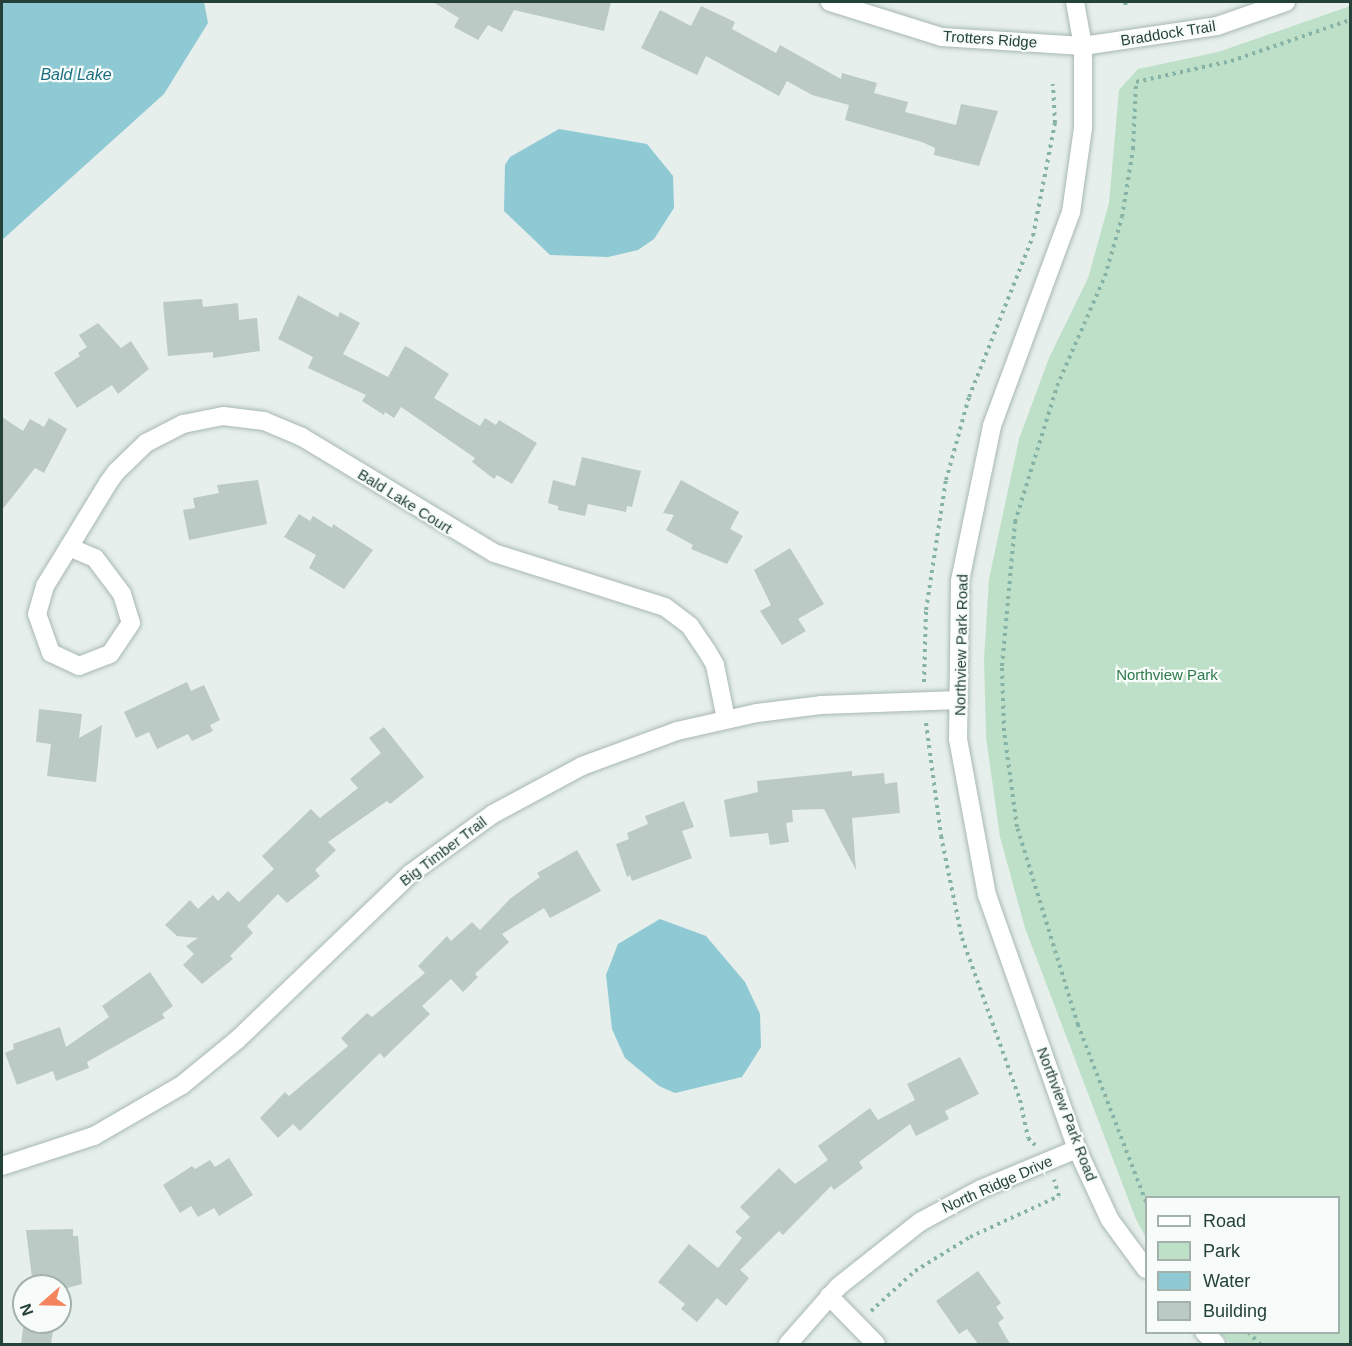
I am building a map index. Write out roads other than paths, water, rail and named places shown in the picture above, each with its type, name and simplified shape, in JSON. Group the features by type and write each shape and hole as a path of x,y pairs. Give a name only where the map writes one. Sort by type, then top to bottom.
{"street":[{"name":"Trotters Ridge","path":"830,2 942,37 1083,46"},
{"name":"Northview Park Road","path":"1075,2 1083,46 1083,128 1071,212 992,426 960,581 958,739 987,895 1077,1149 1110,1220 1145,1268"},
{"name":"Braddock Trail","path":"1083,46 1217,26 1286,2"},
{"name":"Bald Lake Court","path":"69,546 95,558 122,594 131,623 110,654 79,666 51,653 37,614 45,586 69,546 116,472 152,439 183,424 210,417 264,421 302,437 494,553 665,607 690,626 715,665 726,719"},
{"name":"Big Timber Trail","path":"2,1166 94,1136 182,1085 237,1040 410,874 493,814 537,788 628,747 726,719 821,705 959,700"},
{"name":"North Ridge Drive","path":"788,1344 829,1296 891,1241 949,1204 1077,1149"},
{"path":"829,1296 876,1344"}],"water":[{"name":"Bald Lake","path":"2,2 204,2 208,23 164,94 2,240"},
{"path":"559,129 647,144 673,176 674,208 654,239 638,250 608,257 550,255 504,211 505,165 510,157"},
{"path":"660,919 706,936 745,982 760,1014 761,1047 742,1077 675,1093 659,1086 625,1058 612,1029 606,975 618,944"}],"park label":[{"name":"Northview Park","path":"1167,675"}]}
